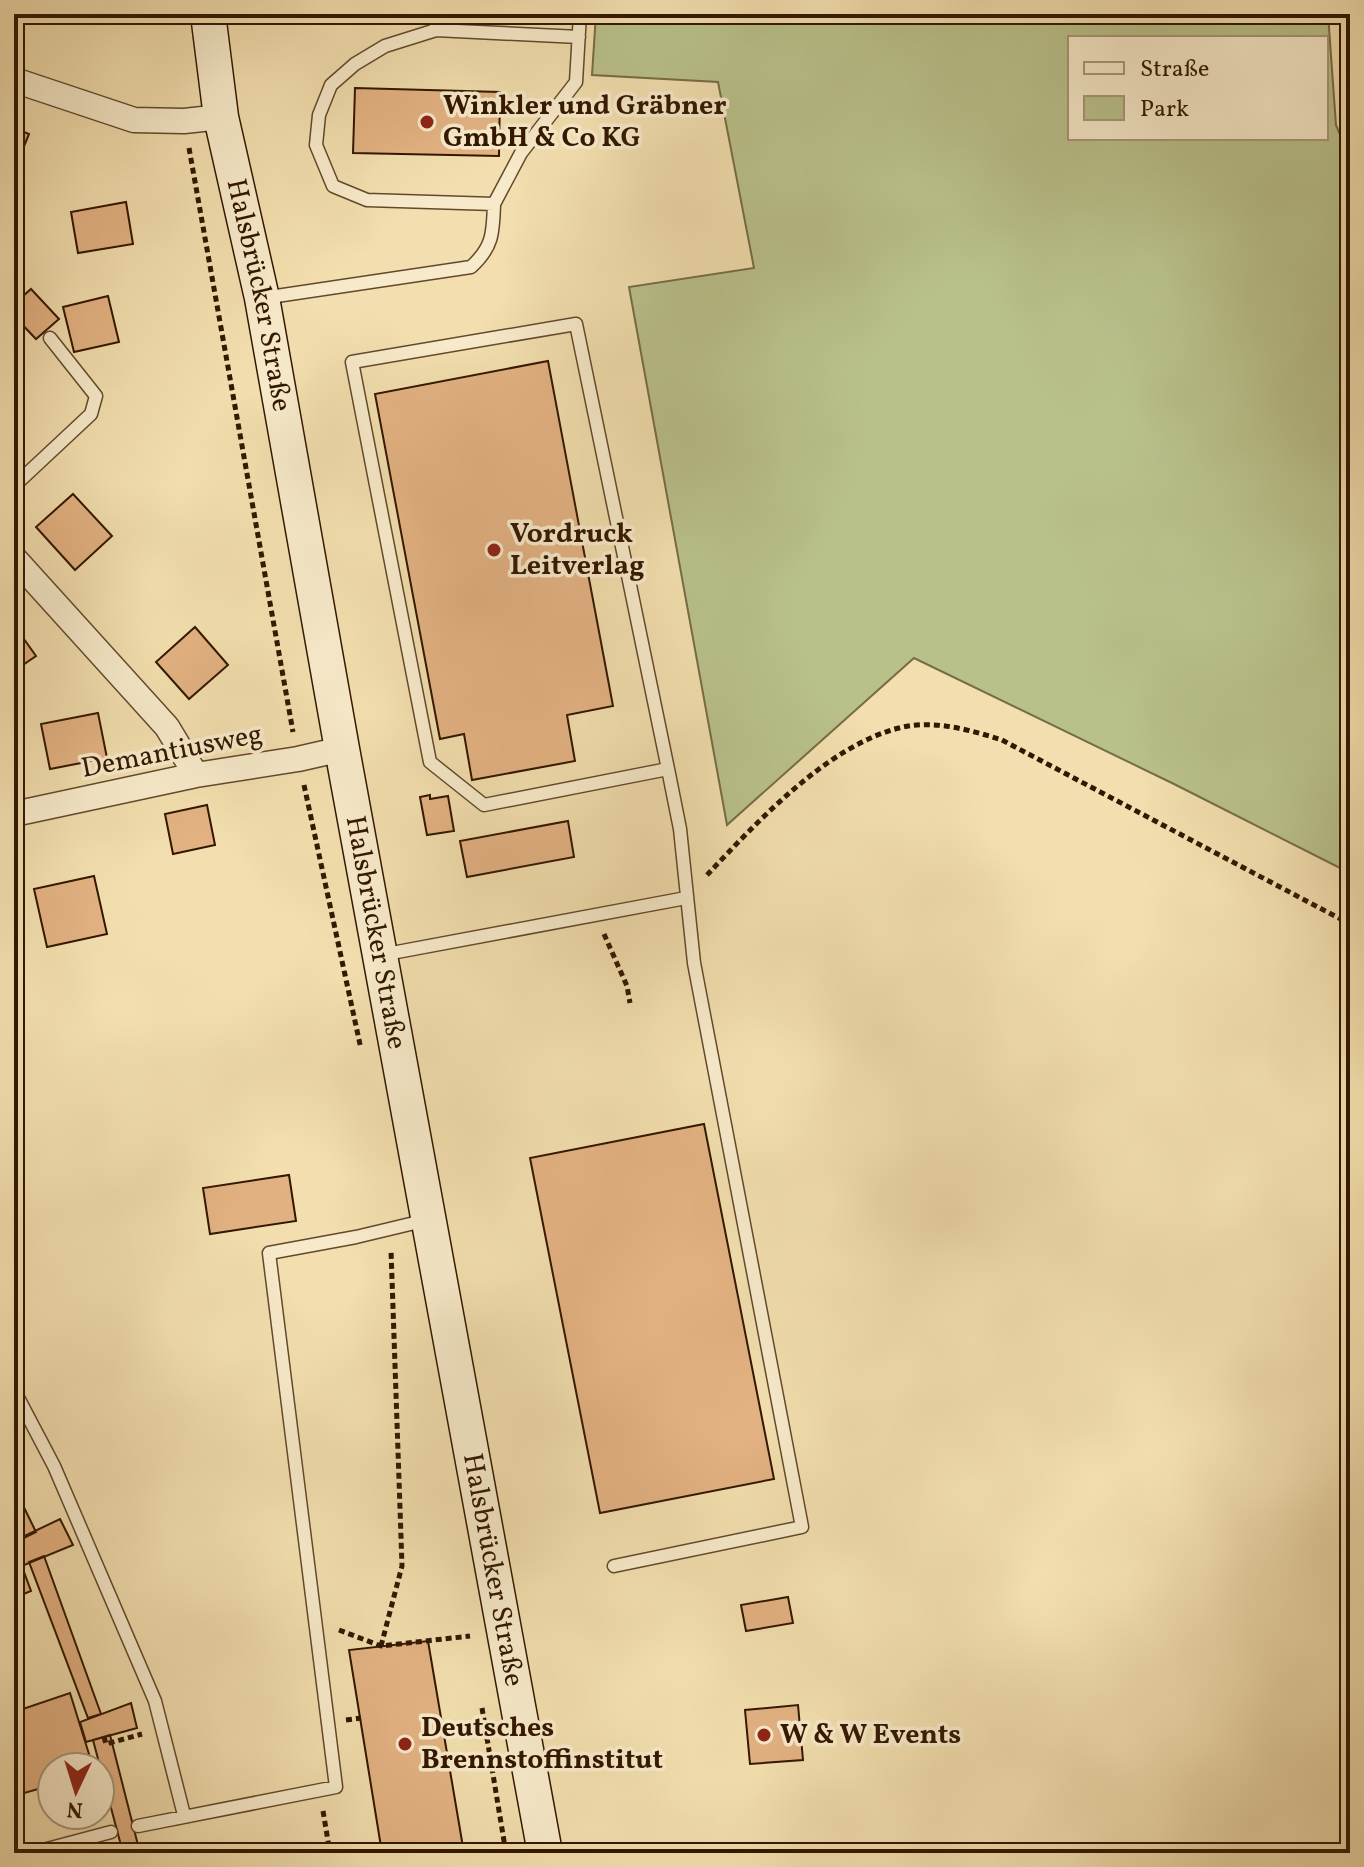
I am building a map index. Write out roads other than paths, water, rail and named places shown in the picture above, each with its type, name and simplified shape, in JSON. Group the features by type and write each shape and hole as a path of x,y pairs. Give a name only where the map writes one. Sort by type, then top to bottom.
{"main road":[{"name":"Halsbrücker Straße","path":"208,14 221,117 262,298 381,955 414,1222 545,1853"}],"street":[{"path":"14,80 134,120 184,121 221,117"},
{"path":"14,558 167,727 196,775"},
{"name":"Demantiusweg","path":"14,814 196,775 342,749"}],"lane":[{"path":"436,14 436,30"},
{"path":"262,298 471,267 486,253 493,232 494,204 521,153 576,82 580,14"},
{"path":"494,204 367,200 333,186 316,145 319,115 331,85 355,64 385,46 436,30 579,37"},
{"path":"614,1566 802,1527 694,963 680,829 668,769 576,324 352,362 430,762 484,805 668,769"},
{"path":"14,486 91,414 96,396 50,338"},
{"path":"381,955 686,898"},
{"path":"138,1826 336,1787 269,1253 356,1237 414,1222"},
{"path":"14,1390 54,1466 155,1701 184,1815"},
{"path":"32,1853 111,1832"}],"place":[{"name":"Winkler und Gräbner GmbH & Co KG","path":"427,122"},
{"name":"Vordruck Leitverlag","path":"494,550"},
{"name":"W & W Events","path":"764,1735"},
{"name":"Deutsches Brennstoffinstitut","path":"405,1744"}]}
